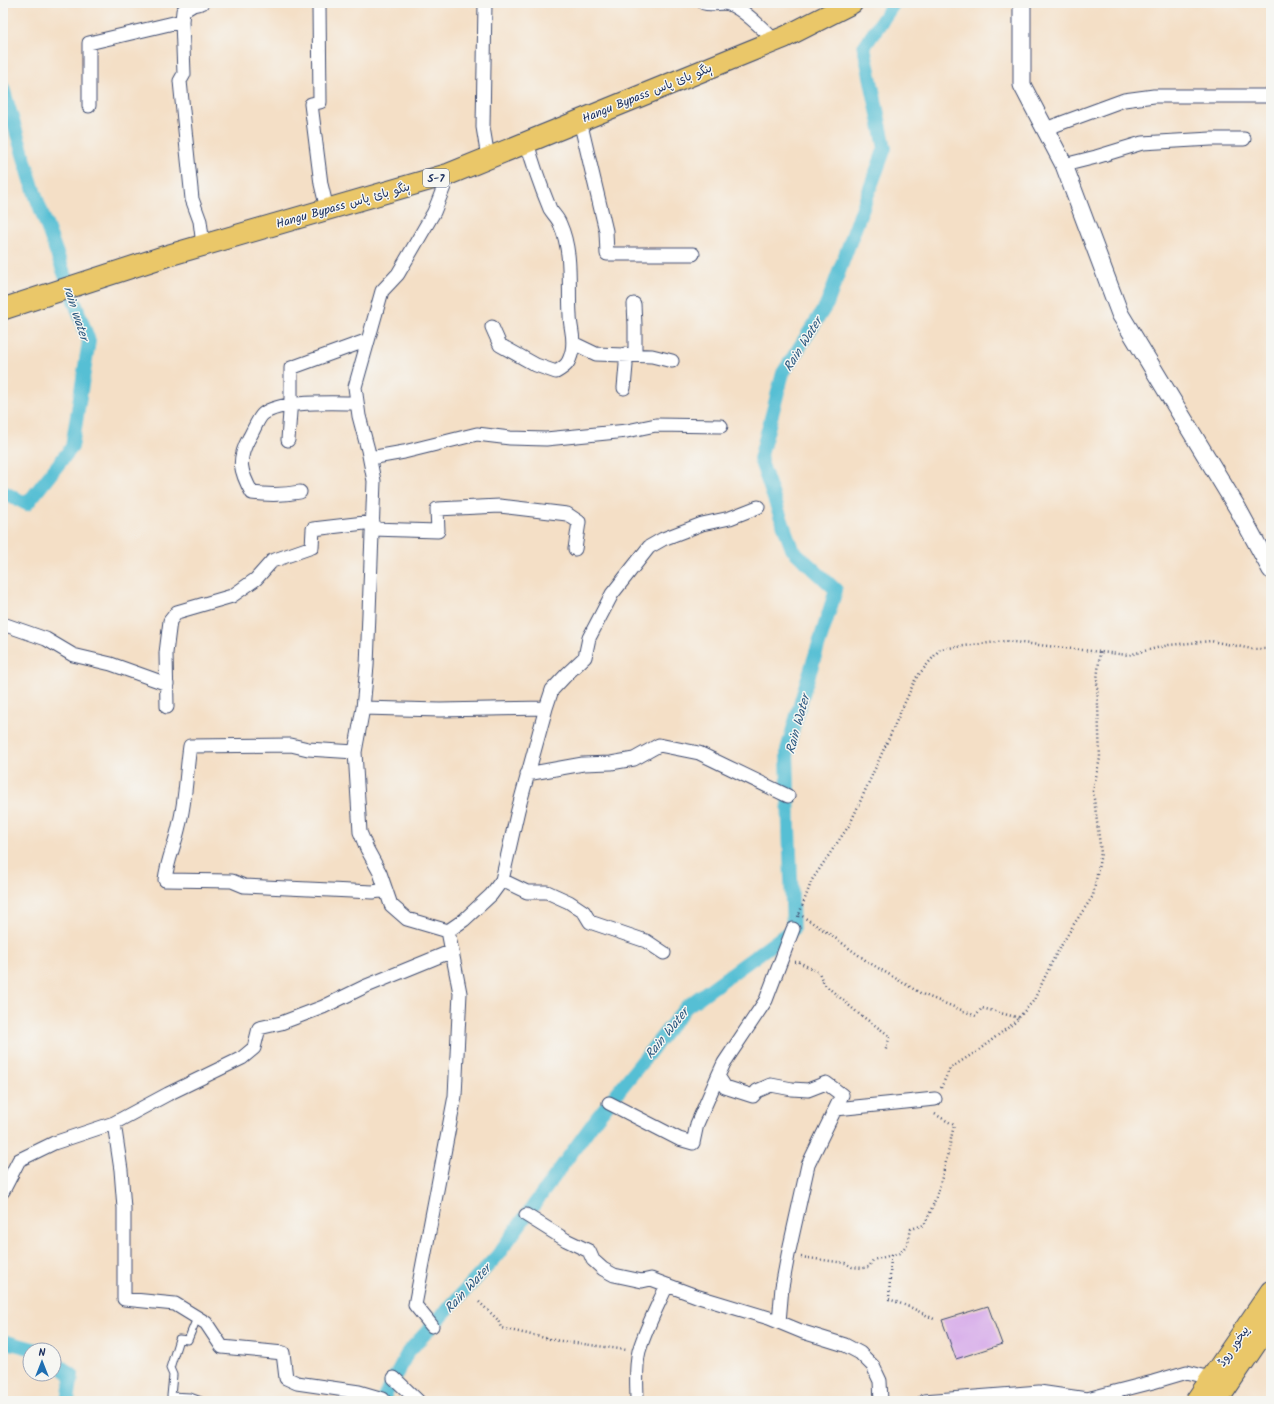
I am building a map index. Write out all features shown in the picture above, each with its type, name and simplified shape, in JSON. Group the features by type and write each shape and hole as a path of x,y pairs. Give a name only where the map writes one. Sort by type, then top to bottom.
{"main road":[{"name":"Hangu Bypass ہنگو بائ پاس","path":"3,310 166,256 449,174 774,41 852,3"},
{"name":"پیخور روڈ","path":"1219,1389 1271,1291"},
{"name":"پیخور روڈ","path":"1196,1401 1219,1389 1271,1321"}],"street":[{"path":"202,3 193,5 183,11 184,74 180,81 192,199 200,221 203,246"},
{"path":"485,3 483,127 488,158"},
{"path":"704,3 726,3 734,6 761,27 774,41"},
{"path":"1022,3 1022,85 1064,164 1120,314 1238,509 1271,570"},
{"path":"319,6 320,102 311,104 320,184 327,209"},
{"path":"89,106 89,44 182,21"},
{"path":"1045,129 1124,100 1154,96 1271,96"},
{"path":"580,121 606,231 607,254 693,254"},
{"path":"1064,164 1096,157 1142,142 1244,139"},
{"path":"492,327 500,345 536,365 556,372 566,366 571,353 574,338 570,323 570,279 567,245 560,223 551,210 534,171 527,142"},
{"path":"448,931 407,919 391,905 380,873 360,832 355,752 363,708 367,666 374,481 370,458 359,416 355,387 382,291 398,274 434,212 449,174"},
{"path":"624,388 626,365 630,354 635,325 634,304"},
{"path":"288,440 291,368 368,340"},
{"path":"573,343 596,354 630,354 652,356 672,361"},
{"path":"300,492 265,495 252,493 244,480 241,465 243,449 262,415 277,407 357,403"},
{"path":"370,458 404,452 477,434 510,438 546,439 627,431 656,425 721,426"},
{"path":"167,707 166,653 170,621 177,612 232,596 256,579 272,561 312,547 313,529 372,526 438,531 437,509 500,506 567,514 579,522 575,549"},
{"path":"448,931 464,920 491,895 502,880 527,774 552,690 585,657 589,638 612,594 649,546 702,524 730,518 758,507"},
{"path":"3,624 46,639 73,654 111,664 167,684"},
{"path":"363,708 440,710 546,708"},
{"path":"355,752 308,749 291,745 190,746 185,795 179,827 167,864 164,880 232,881 244,886 373,892 386,890"},
{"path":"527,774 583,764 610,763 634,759 659,745 699,753 788,796"},
{"path":"502,880 527,892 547,892 569,902 584,912 590,922 646,941 664,954"},
{"path":"609,1103 679,1140 693,1143 697,1124 724,1063 766,1000 793,929"},
{"path":"432,1326 415,1305 455,1096 460,993 448,931"},
{"path":"3,1191 19,1160 54,1143 114,1124 168,1094 242,1058 254,1048 259,1028 280,1023 323,1007 364,987 452,951"},
{"path":"718,1076 725,1087 753,1096 756,1091 771,1085 808,1090 826,1083 842,1095 808,1165 788,1254 782,1288 779,1322"},
{"path":"836,1109 935,1099"},
{"path":"114,1124 122,1170 124,1208 124,1299 175,1304 206,1323 222,1347 283,1353 286,1378 297,1383 359,1392 383,1399"},
{"path":"526,1215 566,1240 589,1251 592,1260 603,1269 614,1275 642,1281 651,1280 845,1345 860,1353 873,1366 880,1382 881,1401"},
{"path":"637,1401 637,1371 639,1352 648,1326 667,1285"},
{"path":"924,1401 1039,1392 1087,1399 1187,1372 1219,1389"},
{"path":"394,1378 418,1401"}],"lane":[{"path":"197,1318 188,1340 179,1339 170,1368 173,1375 171,1396 190,1397 201,1401"}],"path":[{"path":"793,929 812,880 850,824 916,678 940,650 1005,641 1128,654 1169,645 1211,641 1252,650 1271,649"},
{"path":"788,1254 811,1259 845,1263 852,1267 869,1267 872,1260 900,1253 908,1243 911,1229 924,1225 931,1212 954,1125 930,1110 950,1068 976,1052 1014,1024 1034,1000 1054,958 1093,896 1102,853 1093,791 1100,758 1097,680 1100,652"},
{"path":"799,914 868,962 922,994 976,1016 982,1008 1019,1018"},
{"path":"780,963 799,962 819,973 824,984 859,1014 890,1036 885,1052"},
{"path":"891,1255 889,1299 936,1320"},
{"path":"479,1302 498,1320 501,1328 554,1340 639,1352"}],"building":[{"path":"988,1306 1002,1344 956,1359 942,1320"}],"waterway":[{"name":"Rain Water","path":"382,1401 408,1352 497,1256 596,1119 686,1007 793,929 787,750 836,590 792,549 760,459 783,373 827,304 885,148 864,47 894,3"},
{"name":"rain water","path":"3,88 35,194 89,341 72,447 27,504 3,492"},
{"name":"rain water","path":"3,1341 22,1346"},
{"name":"rain water","path":"62,1368 72,1375 68,1401"}]}
